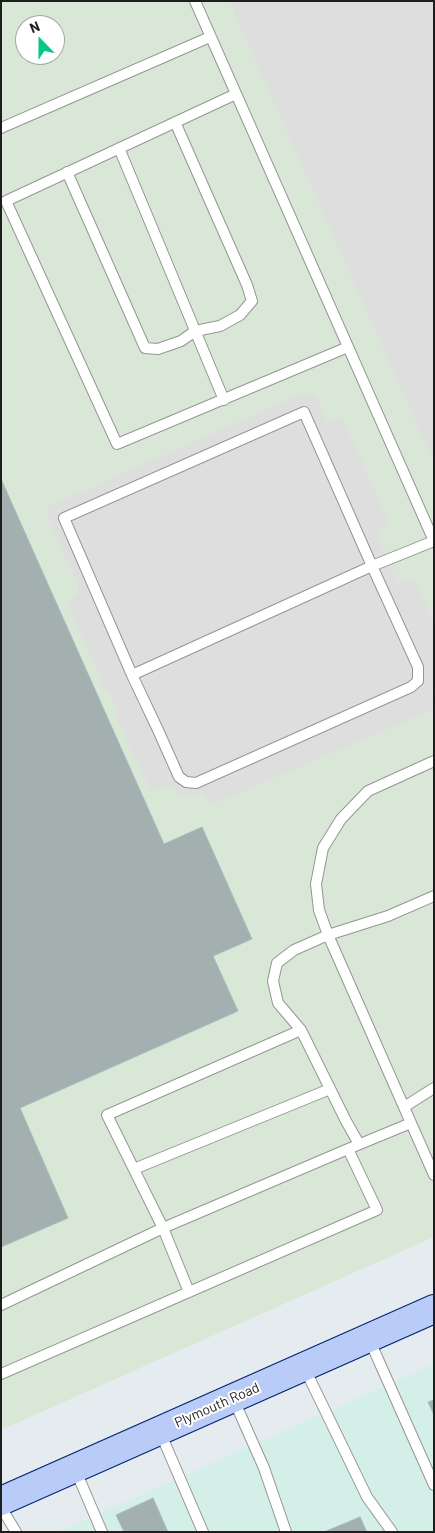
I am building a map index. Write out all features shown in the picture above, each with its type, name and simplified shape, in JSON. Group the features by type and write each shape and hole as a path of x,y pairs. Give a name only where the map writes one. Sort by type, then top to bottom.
{"main road":[{"name":"Plymouth Road","path":"1,1501 434,1309"}],"lane":[{"path":"132,674 372,566 434,541 195,1"},
{"path":"1,128 210,37"},
{"path":"236,94 6,201 117,444 348,347"},
{"path":"67,172 145,348 158,349 181,341 195,331 220,326 240,315 252,301 247,285 175,122"},
{"path":"119,148 224,400"},
{"path":"304,412 372,566 418,666 418,680 411,687 196,782 186,782 179,777 64,518 304,412"},
{"path":"434,761 368,791 341,819 324,848 316,884 318,910 328,935 434,1175"},
{"path":"359,1144 301,1030 278,1003 273,981 277,963 294,950 328,935 388,916 434,896"},
{"path":"189,1292 163,1228 107,1115 301,1030"},
{"path":"404,1107 434,1088"},
{"path":"134,1169 330,1089"},
{"path":"1,1305 163,1228 411,1123"},
{"path":"1,1374 377,1210 348,1149"},
{"path":"368,1338 434,1485"},
{"path":"304,1366 367,1497 392,1532"},
{"path":"233,1398 264,1468 286,1532"},
{"path":"160,1431 203,1532"},
{"path":"75,1468 102,1532"},
{"path":"1,1507 16,1532"}],"shaded area":[{"path":"1,1 434,1 434,1237 1,1430"},
{"path":"229,1 434,1 434,462 394,373"},
{"path":"303,393 312,395 318,400 328,423 342,417 390,525 380,529 376,534 398,583 400,584 414,578 434,623 434,688 432,691 434,709 209,806 202,793 194,796 181,794 165,784 151,792 114,712 117,710 109,691 106,692 67,603 77,593 78,586 47,515 48,507"},
{"path":"434,1364 434,1532 58,1532"}],"building":[{"path":"1,479 164,844 202,827 252,939 213,956 238,1011 20,1108 68,1218 1,1247"},
{"path":"434,1400 434,1415 428,1402"},
{"path":"153,1498 168,1532 124,1532 116,1515"},
{"path":"360,1517 367,1532 324,1532"}]}
